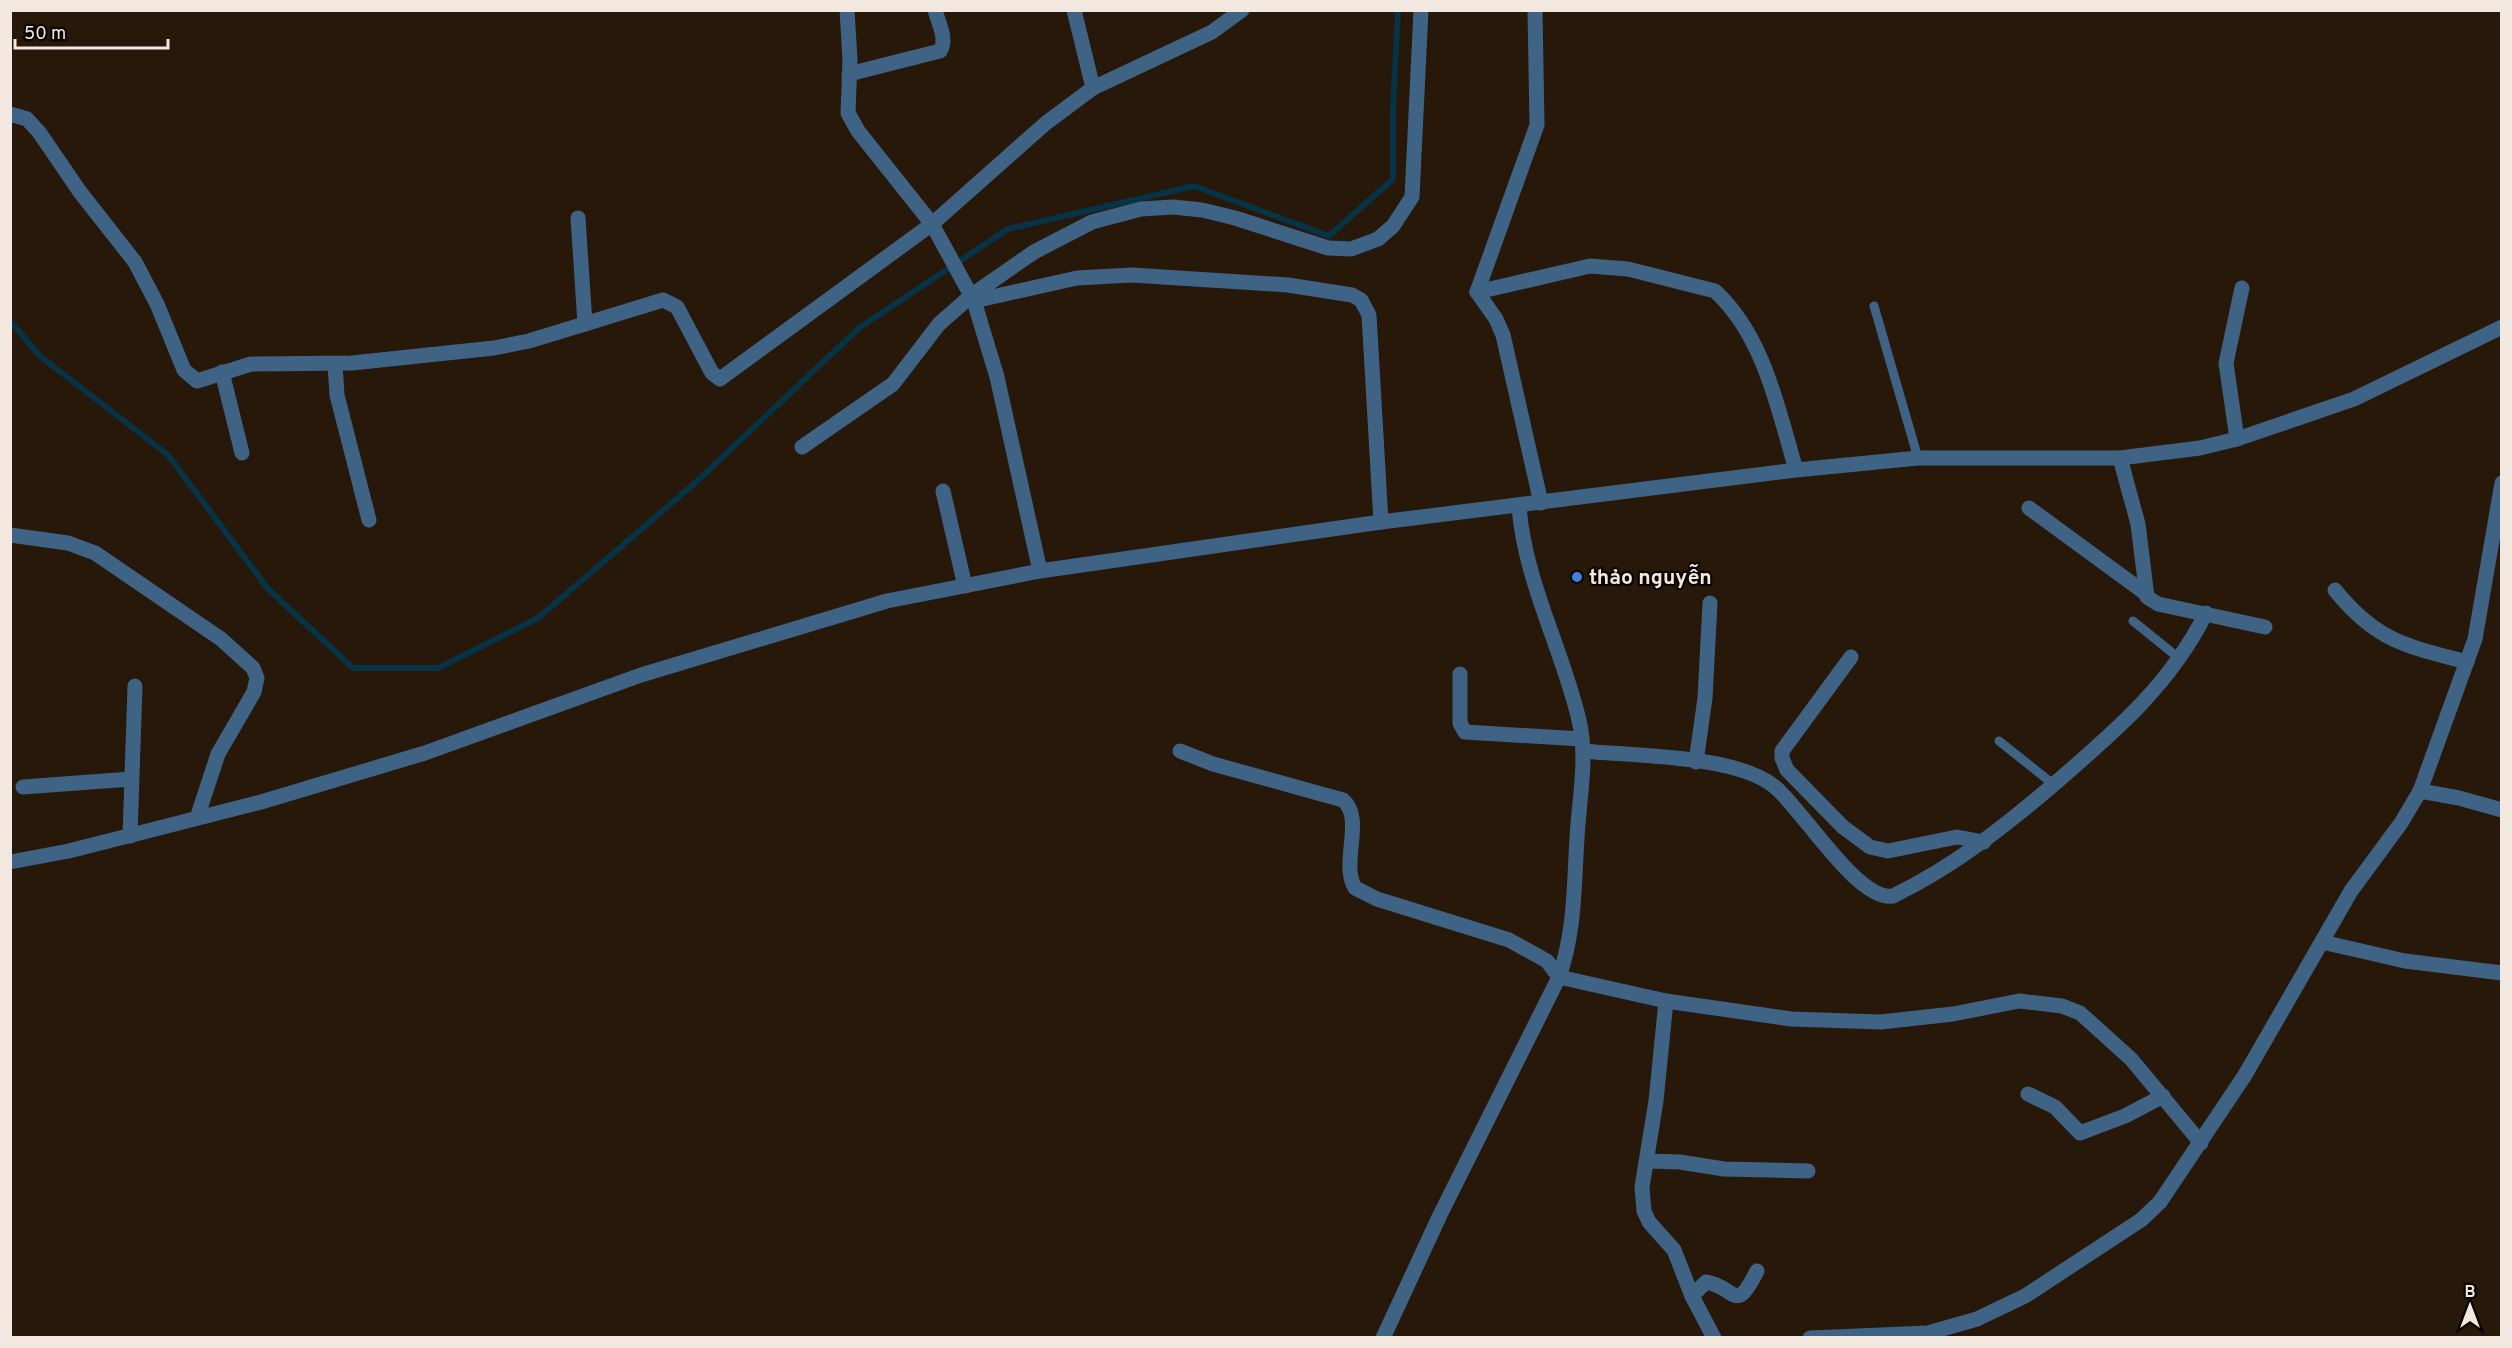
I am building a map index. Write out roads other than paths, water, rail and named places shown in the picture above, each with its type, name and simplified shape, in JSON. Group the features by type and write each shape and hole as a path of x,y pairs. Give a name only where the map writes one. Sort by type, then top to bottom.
{"street":[{"path":"847,10 849,74 846,104 851,121 932,224 973,298 997,378 1040,572"},
{"path":"849,74 940,51 944,46 943,37 935,10"},
{"path":"1074,10 1093,88"},
{"path":"10,114 27,119 39,132 80,192 135,262 189,376 202,381 222,372 251,364 335,364 494,348 585,324 658,301 672,302 677,307 712,373 720,379 932,224 1046,123 1093,88 1212,32 1242,10"},
{"path":"802,447 893,384 939,324 973,298 1065,234 1117,213 1173,207 1202,210 1328,248 1352,249 1378,238 1393,226 1412,197 1421,10"},
{"path":"1477,292 1537,125 1535,10"},
{"path":"578,218 585,324"},
{"path":"1477,292 1590,266 1628,269 1715,291 1725,300 1760,356 1796,470"},
{"path":"973,298 1077,278 1132,274 1288,285 1352,295 1361,300 1369,315 1381,522"},
{"path":"2237,439 2226,363 2242,288"},
{"path":"1477,292 1503,335 1541,503"},
{"path":"10,862 130,836 425,753 652,672 887,601 1040,572 1381,522 1519,507 1796,470 1918,458 2120,458 2200,448 2237,439 2354,399 2502,327"},
{"path":"335,364 337,395 369,520"},
{"path":"222,372 242,453"},
{"path":"2120,458 2138,524 2145,593"},
{"path":"1810,1338 1928,1333 1977,1318 2025,1296 2141,1220 2160,1202 2245,1075 2351,891 2401,823 2420,791 2467,662 2478,623 2487,556 2502,483"},
{"path":"943,491 965,586"},
{"path":"1383,1338 1440,1215 1559,977 1568,949 1575,887 1583,745 1569,685 1527,564 1519,507"},
{"path":"2029,508 2145,593 2151,601 2265,627"},
{"path":"10,535 68,543 95,553 221,639 253,668 257,678 254,692 218,754 197,818"},
{"path":"2336,590 2361,620 2391,640 2467,662"},
{"path":"1696,762 1705,698 1710,603"},
{"path":"1460,674 1460,723 1465,732 1583,745 1741,769 1774,786 1801,813 1852,874 1878,895 1885,897 1905,890 1984,842 2127,720 2180,659 2206,613"},
{"path":"1851,657 1782,751 1787,770 1843,827 1870,847 1888,851 1958,837 1984,842"},
{"path":"130,836 130,779 135,686"},
{"path":"1180,751 1213,764 1343,800 1352,812 1350,877 1355,888 1377,899 1509,940 1547,961 1559,977 1666,1001 1791,1019 1881,1022 1953,1014 2019,1000 2062,1006 2080,1013 2131,1059 2201,1143"},
{"path":"23,787 130,779"},
{"path":"2420,791 2459,798 2502,810"},
{"path":"2322,942 2405,961 2502,973"},
{"path":"1666,1001 1648,1161 1642,1187 1644,1211 1650,1222 1674,1250 1692,1296 1714,1338"},
{"path":"2028,1094 2055,1107 2080,1133 2125,1116 2163,1096"},
{"path":"1648,1161 1680,1162 1724,1169 1808,1172"},
{"path":"1692,1296 1706,1282 1730,1295 1740,1295 1746,1292 1757,1271"}],"lane":[{"path":"1875,306 1918,458"},
{"path":"2133,621 2180,659"},
{"path":"1999,741 2053,784"}],"waterway":[{"path":"10,321 40,356 168,455 268,589 353,668 439,668 538,618 695,483 859,328 1008,229 1194,186 1329,236 1393,179 1393,108 1398,10"}],"place":[{"name":"thảo nguyễn","path":"1577,577"}]}
